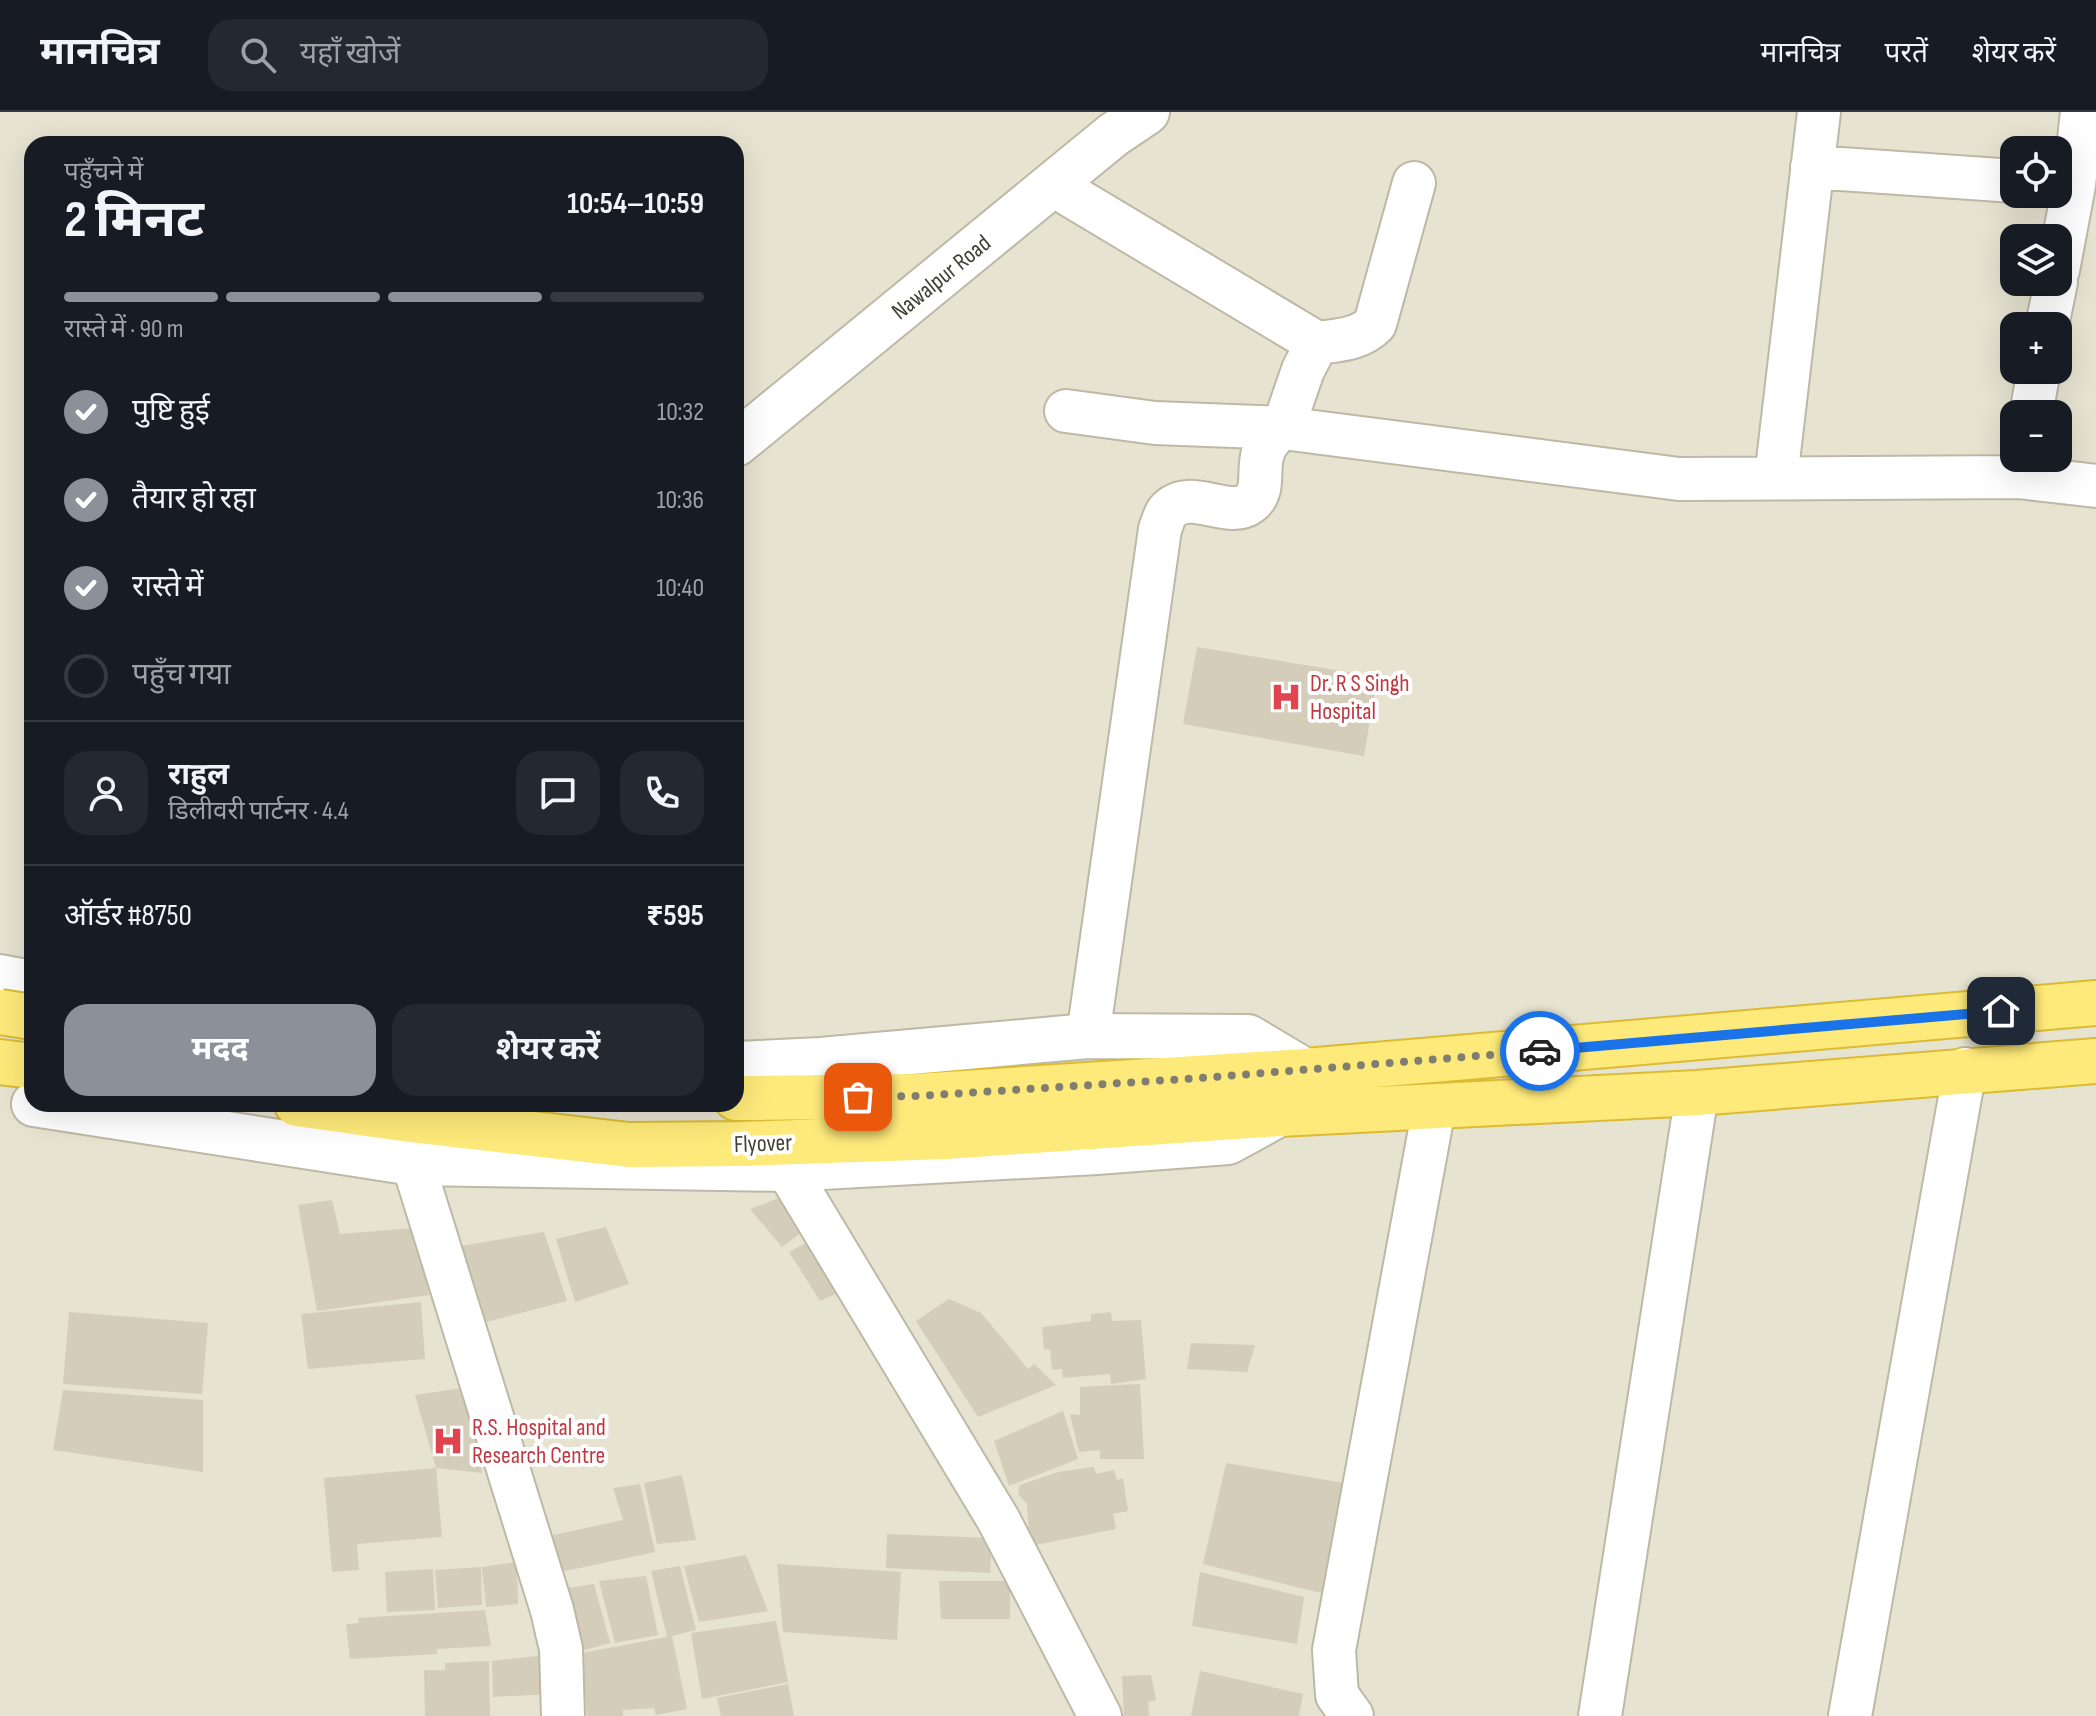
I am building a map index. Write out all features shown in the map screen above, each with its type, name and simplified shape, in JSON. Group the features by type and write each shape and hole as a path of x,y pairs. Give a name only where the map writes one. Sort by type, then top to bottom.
{"highway":[{"name":"Flyover","path":"744,1098 918,1096 1305,1071 2096,1003"},
{"path":"0,1012 24,1014"},
{"name":"Flyover","path":"354,1112 629,1145 945,1137 1279,1114 1697,1093 1965,1069 2096,1061"}],"street":[{"name":"Nawalpur Road","path":"744,437 1113,135 1147,112"},
{"path":"1776,478 1819,112"},
{"path":"2072,158 2082,112"},
{"path":"1812,167 2000,180"},
{"path":"1053,185 1317,343 1354,338 1375,324 1414,183"},
{"path":"1088,1036 1160,529 1167,512 1186,501 1237,508 1251,502 1259,487 1261,451 1270,436 1283,428 1303,370 1317,343"},
{"path":"1066,411 1155,423 1283,428 1679,479 2000,469"},
{"path":"2038,472 2096,486"},
{"path":"0,977 24,982"},
{"path":"744,1064 821,1060 1088,1036 1248,1037 1305,1071"},
{"path":"17,1077 24,1048"},
{"path":"1850,1716 1965,1069"},
{"path":"1600,1716 1697,1093"},
{"path":"1352,1716 1337,1695 1334,1650 1434,1108"},
{"path":"178,1112 413,1163 787,1169 1228,1142 1279,1114"},
{"path":"413,1163 552,1610 561,1649 563,1716"},
{"path":"787,1169 998,1519 1100,1716"}],"shaded area":[{"path":"0,112 2096,112 2096,1716 0,1716"}],"building":[{"path":"1197,647 1377,677 1364,756 1183,724"},
{"path":"784,1196 805,1230 782,1247 750,1209"},
{"path":"332,1200 340,1234 415,1228 429,1295 317,1311 298,1205"},
{"path":"606,1227 629,1284 575,1302 556,1239"},
{"path":"544,1232 567,1301 471,1326 449,1248"},
{"path":"813,1239 843,1291 820,1301 789,1252"},
{"path":"949,1299 981,1313 1028,1369 1034,1364 1056,1385 978,1417 916,1321"},
{"path":"421,1302 425,1359 308,1369 301,1314"},
{"path":"69,1312 208,1323 202,1394 63,1384"},
{"path":"1111,1312 1112,1321 1141,1320 1146,1379 1111,1384 1110,1374 1063,1378 1062,1369 1052,1370 1050,1350 1044,1349 1042,1327 1091,1321 1091,1314"},
{"path":"1191,1343 1255,1345 1247,1372 1187,1369"},
{"path":"1140,1384 1144,1459 1100,1459 1100,1450 1079,1452 1070,1414 1080,1415 1080,1387"},
{"path":"470,1387 482,1473 436,1468 415,1395"},
{"path":"63,1390 203,1400 203,1472 53,1450"},
{"path":"1063,1411 1078,1459 1009,1486 994,1441"},
{"path":"1226,1463 1356,1485 1337,1597 1203,1564"},
{"path":"1094,1467 1096,1474 1114,1470 1117,1480 1123,1478 1128,1511 1113,1514 1116,1529 1030,1546 1027,1504 1018,1494 1020,1485 1058,1472"},
{"path":"436,1468 442,1537 357,1544 359,1570 332,1572 324,1478"},
{"path":"682,1475 696,1540 657,1544 644,1483"},
{"path":"640,1484 655,1552 556,1573 544,1537 623,1520 613,1488"},
{"path":"887,1534 992,1538 990,1573 886,1568"},
{"path":"746,1555 768,1611 699,1622 684,1566"},
{"path":"517,1562 518,1604 486,1607 482,1567"},
{"path":"777,1564 901,1572 897,1640 783,1632"},
{"path":"680,1566 696,1630 672,1636 687,1709 656,1715 654,1708 623,1710 623,1716 587,1716 582,1653 667,1637 651,1571"},
{"path":"481,1567 482,1605 438,1608 435,1570"},
{"path":"433,1569 435,1610 387,1612 385,1572"},
{"path":"1200,1572 1304,1597 1297,1644 1192,1626"},
{"path":"646,1576 658,1635 615,1643 599,1581"},
{"path":"939,1581 1010,1581 1010,1619 941,1619"},
{"path":"594,1584 610,1643 567,1655 554,1590"},
{"path":"485,1610 491,1646 437,1649 437,1654 350,1659 346,1624 359,1623 358,1618"},
{"path":"776,1621 788,1682 702,1699 691,1633"},
{"path":"546,1655 550,1694 493,1697 492,1661"},
{"path":"489,1661 490,1716 425,1716 424,1670 445,1670 445,1663"},
{"path":"1200,1671 1303,1694 1299,1716 1191,1716"},
{"path":"1151,1675 1156,1700 1148,1702 1149,1716 1124,1716 1122,1676"},
{"path":"788,1684 794,1716 721,1716 717,1698"}],"way so far":[{"path":"858,1097 918,1096 1305,1071 1540,1051"}],"place":[{"name":"Dr. R S Singh Hospital","path":"1286,697"},
{"name":"R.S. Hospital and Research Centre","path":"448,1441"}],"route":[{"path":"1540,1051 2001,1011"}]}
